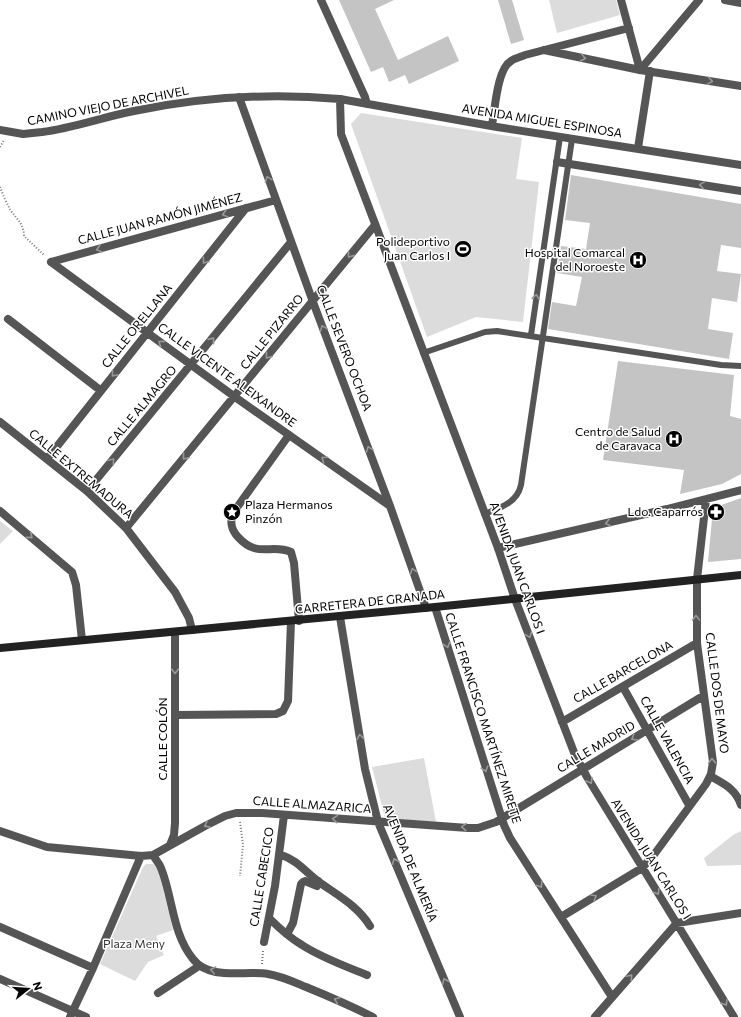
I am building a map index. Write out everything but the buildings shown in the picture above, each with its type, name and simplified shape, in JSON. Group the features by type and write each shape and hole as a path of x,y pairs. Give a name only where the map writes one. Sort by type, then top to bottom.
{"main road":[{"name":"CARRETERA DE GRANADA","path":"0,648 340,617 741,575"}],"street":[{"path":"321,0 367,104"},
{"path":"621,0 640,70"},
{"path":"640,70 699,0"},
{"path":"725,0 741,3"},
{"path":"492,125 501,75 510,61 544,50 629,28"},
{"path":"544,50 640,70 741,86"},
{"path":"638,148 650,71"},
{"name":"CAMINO VIEJO DE ARCHIVEL","path":"0,130 23,134 42,132 156,107 239,97 305,97 340,99"},
{"name":"CALLE SEVERO OCHOA","path":"239,97 313,302 390,506 426,608"},
{"name":"AVENIDA MIGUEL ESPINOSA","path":"340,99 572,139 741,165"},
{"name":"AVENIDA JUAN CARLOS I","path":"340,99 341,134 575,756 734,1017"},
{"path":"557,162 741,191"},
{"name":"CALLE JUAN RAMÓN JIMÉNEZ","path":"51,262 276,200"},
{"name":"CALLE ORELLANA","path":"47,459 100,390 148,333 246,208"},
{"name":"CALLE PIZARRO","path":"126,528 375,225"},
{"name":"CALLE ALMAGRO","path":"87,492 291,242"},
{"name":"CALLE VICENTE ALEIXANDRE","path":"51,262 235,397 390,506"},
{"path":"8,319 100,390"},
{"name":"CALLE EXTREMADURA","path":"0,422 87,492 126,528 175,592 189,618 192,630"},
{"path":"175,715 276,714 285,709 288,701 295,621 294,564 291,552 286,550 260,549 251,547 236,535 231,524 233,513 289,435"},
{"path":"498,548 706,500 741,490"},
{"name":"CALLE DOS DE MAYO","path":"561,917 642,868 653,856 710,776 713,762 696,643 697,579 706,500"},
{"path":"0,511 72,572 76,585 82,640"},
{"name":"CALLE FRANCISCO MARTÍNEZ MIRETE","path":"435,607 502,818 510,838 612,997"},
{"name":"AVENIDA DE ALMERÍA","path":"340,617 365,769 378,822 460,1017"},
{"name":"CALLE COLÓN","path":"170,845 174,835 175,823 175,632"},
{"name":"CALLE BARCELONA","path":"562,722 696,643"},
{"name":"CALLE VALENCIA","path":"623,687 689,806"},
{"name":"CALLE MADRID","path":"502,818 582,768 703,696"},
{"path":"710,776 735,791 741,805"},
{"name":"CALLE ALMAZARICA","path":"0,831 47,847 141,856 153,854 225,816 238,813 478,828 486,826 502,818"},
{"name":"CALLE CABECICO","path":"264,942 275,886 284,815"},
{"path":"153,854 164,878 178,934 192,959 199,966 218,972 261,973 286,979 346,1003 372,1017"},
{"path":"279,854 297,862 318,881 357,909 370,926"},
{"path":"72,1014 141,856"},
{"path":"287,934 293,922 301,884 305,881 317,886 318,881"},
{"path":"595,1017 677,923 741,913"},
{"path":"269,918 303,946 328,960 367,975"},
{"path":"0,927 93,968"},
{"path":"158,992 199,966"},
{"path":"0,979 72,1014 86,1017"}],"lane":[{"path":"531,335 560,137"},
{"path":"484,514 513,500 520,492 572,139"},
{"path":"423,353 485,332 497,330 721,365 741,366"}],"path":[{"path":"0,187 11,210 22,224 24,236 51,262"},
{"path":"238,813 243,845 240,876"},
{"path":"261,973 264,942"}],"green space":[{"path":"549,0 616,0 620,15 557,33"},
{"name":"Polideportivo Juan Carlos I","path":"361,113 522,138 516,179 539,182 523,322 476,317 427,337 351,124"},
{"path":"0,521 13,531 0,544"},
{"path":"424,758 436,822 385,818 372,767"},
{"path":"741,831 741,865 707,866 704,858 733,835"},
{"name":"Plaza Meny","path":"146,864 153,864 158,869 173,930 156,936 164,955 148,962 135,981 100,964 143,867"}],"place":[{"name":"Polideportivo Juan Carlos I","path":"463,249"},
{"name":"Hospital Comarcal del Noroeste","path":"638,260"},
{"name":"Centro de Salud de Caravaca","path":"674,439"},
{"name":"Plaza Hermanos Pinzón","path":"232,512"},
{"name":"Ldo. Caparrós","path":"716,512"}]}
